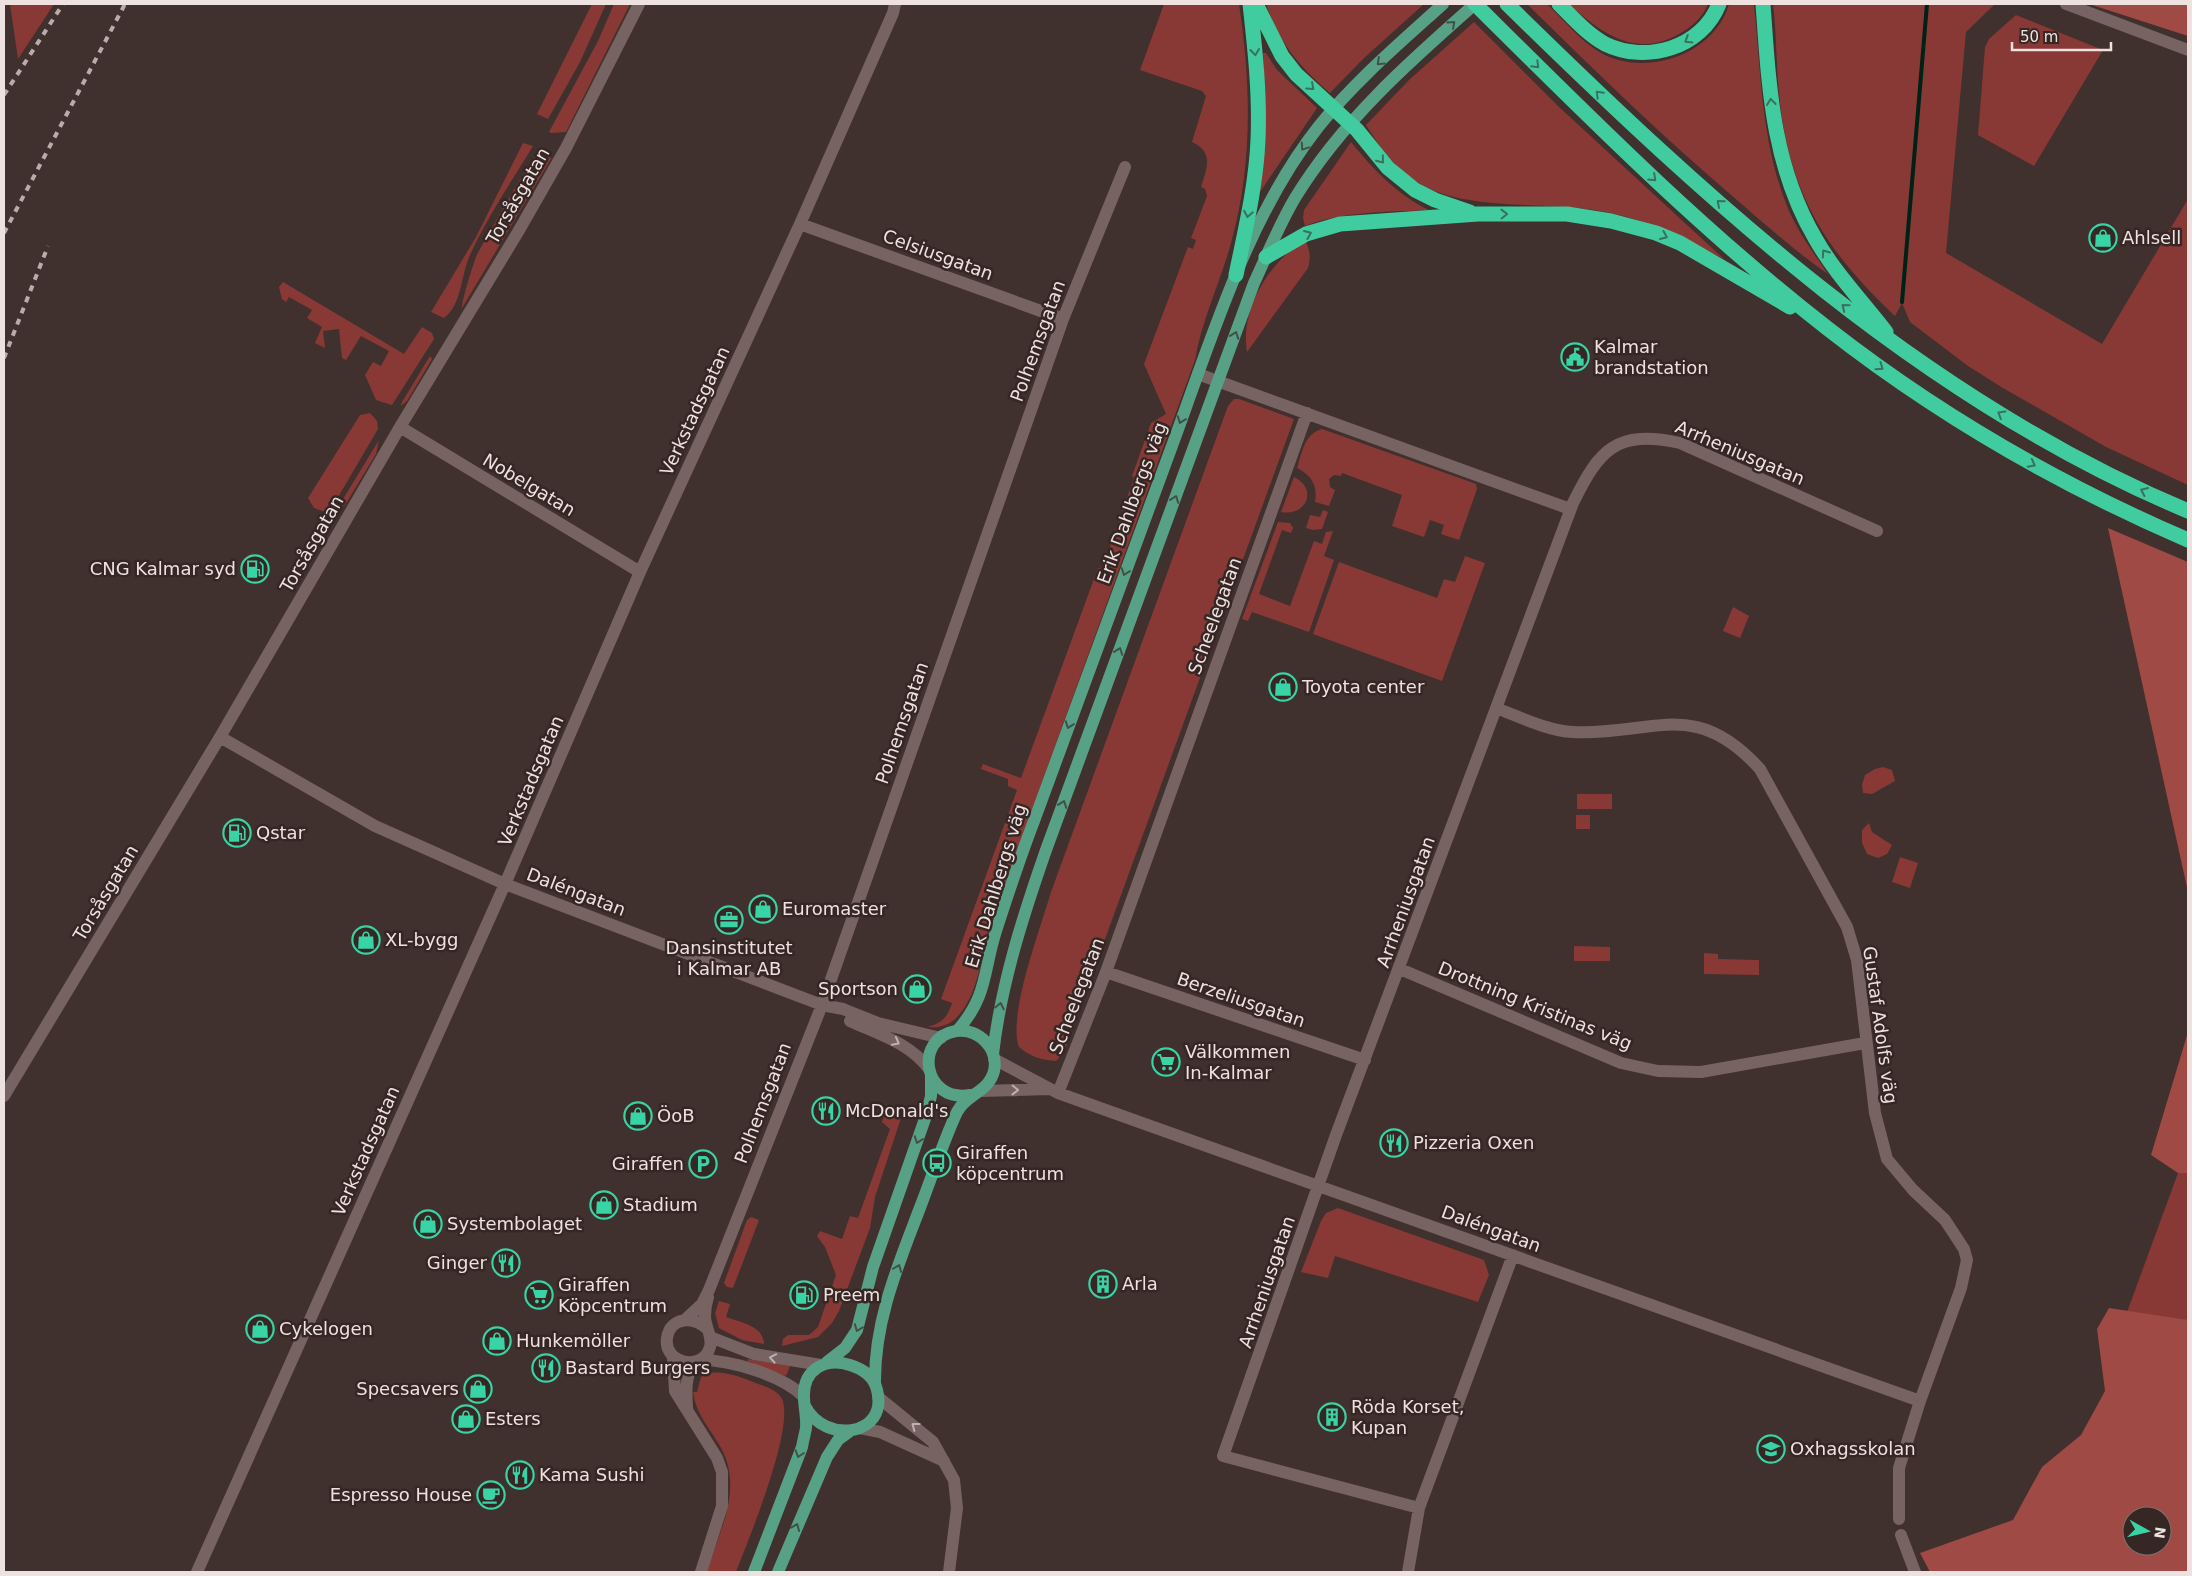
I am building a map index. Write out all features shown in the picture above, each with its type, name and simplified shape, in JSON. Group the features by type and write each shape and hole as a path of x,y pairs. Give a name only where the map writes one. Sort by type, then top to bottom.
{"highway":[{"path":"1236,275 1254,178 1258,142 1258,76 1250,4"},
{"path":"1256,4 1282,56 1296,74 1350,123 1401,181 1435,200 1478,214"},
{"path":"1475,4 1592,121 1690,212 1826,328 1916,392 2022,459 2106,502 2188,540"},
{"path":"1508,4 1606,102 1697,183 1790,262 1898,347 1976,399 2039,437 2117,478 2188,511"},
{"path":"1559,4 1586,31 1606,44 1633,52 1647,53 1663,50 1690,40 1710,21 1719,4"},
{"path":"1763,4 1771,105 1781,158 1789,183 1815,239 1835,268 1898,347"},
{"path":"1266,257 1306,234 1340,224 1478,214 1567,214 1611,221 1656,233 1687,247 1826,328"}],"main road":[{"name":"Erik Dahlbergs väg","path":"957,1031 978,1002 995,934 1026,842 1236,275 1281,184 1315,132 1334,109 1443,4"},
{"name":"Erik Dahlbergs väg","path":"878,1397 875,1384 876,1343 888,1295 958,1110 992,1077 1004,991 1025,911 1218,381 1266,257 1295,198 1350,123 1371,99 1475,4"},
{"path":"754,1572 802,1447 806,1427 804,1401 808,1379 853,1339 860,1322 873,1267 927,1112 931,1096 930,1072 932,1049 941,1038 957,1031 964,1031 979,1036 985,1041 994,1057"},
{"path":"930,1072 935,1083 947,1093 962,1097 975,1093"},
{"path":"824,1364 838,1361 852,1365 866,1373 875,1384"},
{"path":"778,1572 827,1457 838,1440 854,1430 875,1412 878,1397"},
{"path":"804,1401 812,1417 825,1426 854,1430"}],"street":[{"name":"Torsåsgatan","path":"4,1096 220,737 400,427 518,232 566,148 639,4"},
{"name":"Verkstadsgatan","path":"198,1572 505,884 640,572 800,224 893,13 895,4"},
{"path":"2066,4 2188,50"},
{"name":"Polhemsgatan","path":"686,1319 702,1304 710,1290 822,1005 1063,319 1125,167"},
{"name":"Celsiusgatan","path":"800,224 1063,319"},
{"path":"1198,374 1570,509"},
{"name":"Scheelegatan","path":"1054,1091 1106,972 1307,413"},
{"name":"Nobelgatan","path":"400,427 640,572"},
{"name":"Arrheniusgatan","path":"1419,1508 1223,1456 1365,1060 1570,509 1586,476 1606,450 1622,443 1639,439 1661,439 1680,443 1877,531"},
{"name":"Gustaf Adolfs väg","path":"1496,708 1570,732 1609,732 1677,723 1699,726 1717,733 1747,754 1760,768 1847,927 1857,960 1865,1043 1875,1113 1887,1159 1914,1190 1945,1220 1964,1249 1967,1260 1961,1288 1920,1401 1899,1468 1899,1519"},
{"name":"Daléngatan","path":"220,737 375,826 505,884 822,1005 843,1010 878,1024 941,1038"},
{"name":"Drottning Kristinas väg","path":"1400,969 1621,1063 1658,1071 1701,1072 1865,1043"},
{"name":"Berzeliusgatan","path":"1106,972 1365,1060"},
{"name":"Daléngatan","path":"822,1005 842,1017 916,1053 930,1072"},
{"name":"Daléngatan","path":"994,1057 1054,1091 1920,1401"},
{"name":"Daléngatan","path":"975,1093 1054,1091"},
{"path":"1408,1572 1419,1508 1513,1255"},
{"name":"Polhemsgatan","path":"709,1333 705,1317 710,1290"},
{"path":"701,1572 722,1506 722,1472 687,1408 675,1391 673,1357 668,1348 667,1338 670,1329 677,1322 686,1319 696,1320 709,1333 754,1354 824,1364"},
{"path":"687,1408 687,1380 697,1361 710,1346 709,1333"},
{"path":"673,1357 681,1362 697,1361 738,1364 786,1384 804,1401"},
{"path":"878,1397 927,1435 937,1446 952,1475 956,1492 956,1524 949,1572"},
{"path":"854,1430 880,1432 944,1461"},
{"path":"1901,1535 1915,1572"}],"shaded area":[{"path":"10,4 54,4 18,59"},
{"path":"592,4 606,4 580,62 548,119 537,114"},
{"path":"614,4 630,4 566,132 551,133 549,132 598,41"},
{"path":"1164,4 1239,4 1246,64 1248,124 1243,184 1238,214 1227,258 1202,330 1195,360 988,931 978,976 972,992 965,1007 955,1019 943,1026 928,1027 944,1019 952,1003 941,999 1017,790 1008,786 1008,779 981,769 983,764 1021,778 1098,568 1102,569 1151,423 1166,414 1144,364 1188,247 1193,249 1196,240 1191,238 1207,196 1205,189 1201,187 1207,161 1204,151 1192,142 1206,96 1202,91 1140,70"},
{"path":"1266,4 1424,4 1364,58 1330,93 1291,53 1277,31"},
{"path":"1527,4 1547,4 1593,48 1619,60 1638,63 1658,62 1677,57 1694,48 1709,36 1721,21 1729,4 1754,4 1763,106 1778,181 1796,224 1828,274 1804,257 1683,153"},
{"path":"1569,4 1708,4 1693,25 1684,31 1663,41 1648,44 1634,43 1607,33"},
{"path":"1773,4 1995,4 1966,32 1946,253 2102,344 2188,199 2188,485 2106,447 1968,366 1910,322 1902,303 1895,316 1850,269 1816,221 1793,167 1785,137 1780,103"},
{"path":"2089,4 2188,4 2188,36"},
{"path":"2016,15 2103,50 2034,166 1978,135 1985,47 1989,39"},
{"path":"1474,22 1559,107 1724,259 1661,229 1612,213 1464,199 1426,187 1416,182 1399,168 1384,152 1366,125 1409,80"},
{"path":"1263,53 1266,53 1277,70 1317,108 1260,192 1264,123"},
{"path":"1351,142 1368,162 1396,189 1429,210 1335,217 1305,226 1304,210"},
{"path":"523,143 533,146 492,213 470,255 454,305 444,318 431,312 476,237"},
{"path":"541,148 548,153 551,159 462,308 476,257 519,181"},
{"path":"1305,240 1310,254 1308,268 1247,352 1248,319 1260,288 1280,261"},
{"path":"283,282 404,354 422,327 432,333 434,339 392,405 376,400 365,375 373,362 381,366 389,351 361,336 346,360 342,358 339,329 323,331 325,348 315,343 322,327 307,318 312,310 289,297 286,302 282,299 279,287"},
{"path":"430,356 432,359 407,401 401,406 402,402"},
{"path":"1234,399 1239,399 1294,419 1064,1052 1056,1061 1041,1059 1032,1056 1019,1047 1017,1033 1021,994 1033,948 1051,892 1228,406"},
{"path":"370,413 377,421 378,429 331,509 325,512 314,508 308,498 360,415"},
{"path":"1322,429 1476,484 1477,489 1459,540 1441,534 1444,525 1430,520 1424,537 1392,526 1402,495 1342,473 1341,476 1334,475 1329,479 1330,487 1335,490 1329,506 1315,502 1314,486 1310,477 1297,468 1307,440 1316,431"},
{"path":"379,440 376,454 345,505 337,509"},
{"path":"1294,477 1306,488 1306,500 1303,506 1297,510 1281,512"},
{"path":"1323,510 1328,512 1322,529 1313,530 1306,528 1310,515 1320,517"},
{"path":"1278,522 1290,523 1293,528 1291,533 1282,530 1259,594 1290,606 1314,541 1322,544 1326,532 1333,531 1324,556 1334,560 1309,632 1252,612 1248,621 1242,619"},
{"path":"2108,528 2188,562 2188,892"},
{"path":"1465,556 1485,563 1442,681 1313,634 1339,562 1437,598 1444,579 1455,582"},
{"path":"1733,607 1749,616 1740,638 1723,631"},
{"path":"1883,767 1892,770 1895,781 1872,794 1863,793 1862,785 1865,775"},
{"path":"1577,794 1612,794 1612,809 1577,809"},
{"path":"1576,815 1590,815 1590,829 1576,829"},
{"path":"1869,823 1872,832 1892,845 1887,854 1878,858 1867,854 1862,843 1862,830"},
{"path":"1900,857 1918,863 1910,888 1892,882"},
{"path":"1574,946 1610,947 1610,961 1574,961"},
{"path":"1704,953 1718,954 1718,959 1759,960 1759,975 1704,974"},
{"path":"2188,1032 2188,1173 2178,1173 2151,1155"},
{"path":"905,1106 875,1197 870,1228 839,1311 832,1323 818,1337 782,1346 783,1339 788,1335 809,1335 818,1327 836,1275 825,1247 817,1236 820,1231 842,1239 850,1216 858,1218 890,1129 882,1122 885,1114"},
{"path":"2178,1173 2188,1173 2188,1325 2126,1315"},
{"path":"1338,1208 1484,1260 1489,1275 1478,1302 1335,1256 1328,1278 1301,1272 1321,1221 1326,1213"},
{"path":"751,1217 759,1220 733,1288 727,1287 724,1283 747,1220"},
{"path":"719,1301 730,1304 726,1317 755,1329 763,1338 764,1344 742,1340 719,1328 715,1313"},
{"path":"2109,1308 2188,1320 2188,1572 1930,1572 1920,1553 2013,1520 2042,1467 2081,1435 2105,1391 2097,1329"},
{"path":"748,1359 790,1366 786,1376 747,1361"},
{"path":"708,1373 731,1374 773,1390 782,1399 784,1413 782,1434 768,1485 736,1572 707,1571 723,1524 730,1493 727,1461 700,1414 693,1392 697,1392 701,1377"}],"waterway":[{"path":"1902,302 1927,4"}],"railway":[{"path":"4,95 63,4"},
{"path":"4,233 125,4"},
{"path":"4,358 48,246"}],"place":[{"name":"Ahlsell","path":"2103,238"},
{"name":"Kalmar brandstation","path":"1575,357"},
{"name":"CNG Kalmar syd","path":"255,569"},
{"name":"Toyota center","path":"1283,687"},
{"name":"Qstar","path":"237,833"},
{"name":"Euromaster","path":"763,909"},
{"name":"Dansinstitutet i Kalmar AB","path":"729,920"},
{"name":"XL-bygg","path":"366,940"},
{"name":"Sportson","path":"917,989"},
{"name":"Välkommen In-Kalmar","path":"1166,1062"},
{"name":"McDonald's","path":"826,1111"},
{"name":"ÖoB","path":"638,1116"},
{"name":"Pizzeria Oxen","path":"1394,1143"},
{"name":"Giraffen köpcentrum","path":"937,1163"},
{"name":"Giraffen","path":"703,1164"},
{"name":"Stadium","path":"604,1205"},
{"name":"Systembolaget","path":"428,1224"},
{"name":"Ginger","path":"506,1263"},
{"name":"Arla","path":"1103,1284"},
{"name":"Giraffen Köpcentrum","path":"539,1295"},
{"name":"Preem","path":"804,1295"},
{"name":"Cykelogen","path":"260,1329"},
{"name":"Hunkemöller","path":"497,1341"},
{"name":"Bastard Burgers","path":"546,1368"},
{"name":"Specsavers","path":"478,1389"},
{"name":"Röda Korset, Kupan","path":"1332,1417"},
{"name":"Esters","path":"466,1419"},
{"name":"Oxhagsskolan","path":"1771,1449"},
{"name":"Kama Sushi","path":"520,1475"},
{"name":"Espresso House","path":"491,1495"}]}
